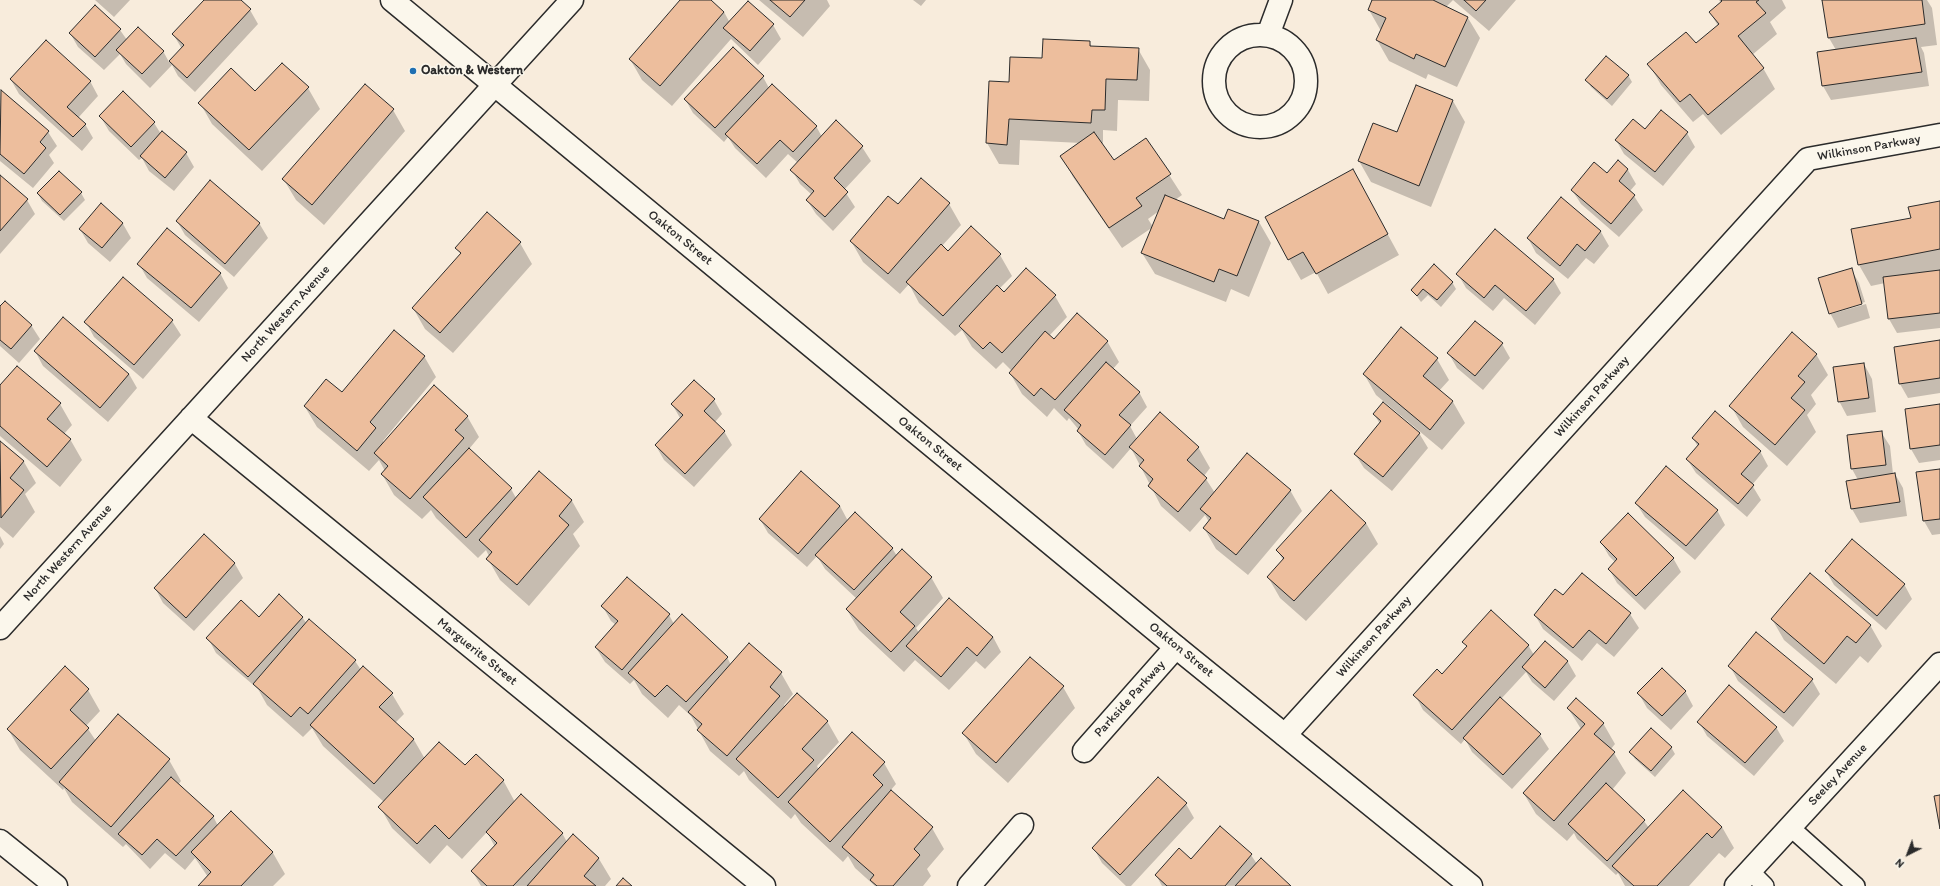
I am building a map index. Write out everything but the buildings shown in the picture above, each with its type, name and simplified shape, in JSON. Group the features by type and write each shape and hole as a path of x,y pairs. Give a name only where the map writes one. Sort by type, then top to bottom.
{"street":[{"name":"Oakton Street","path":"392,0 1176,647 1471,886"},
{"name":"North Western Avenue","path":"0,628 572,0"},
{"path":"1268,35 1281,0"},
{"path":"1252,35 1268,35 1282,40 1294,50 1302,62 1306,77 1305,92 1299,106 1289,117 1276,125 1262,128 1246,126 1232,118 1221,107 1215,93 1213,78 1217,63 1225,50 1238,40 1252,35"},
{"name":"Wilkinson Parkway","path":"1285,735 1808,159 1940,135"},
{"name":"Marguerite Street","path":"191,418 764,886"},
{"name":"Parkside Parkway","path":"1084,751 1176,647"},
{"name":"Seeley Avenue","path":"1743,879 1940,664"},
{"path":"969,886 1022,825"},
{"path":"0,841 56,886"}],"lane":[{"path":"1790,827 1856,886"},
{"path":"1743,879 1765,886"}],"place":[{"name":"Oakton & Western","path":"413,71"}]}
